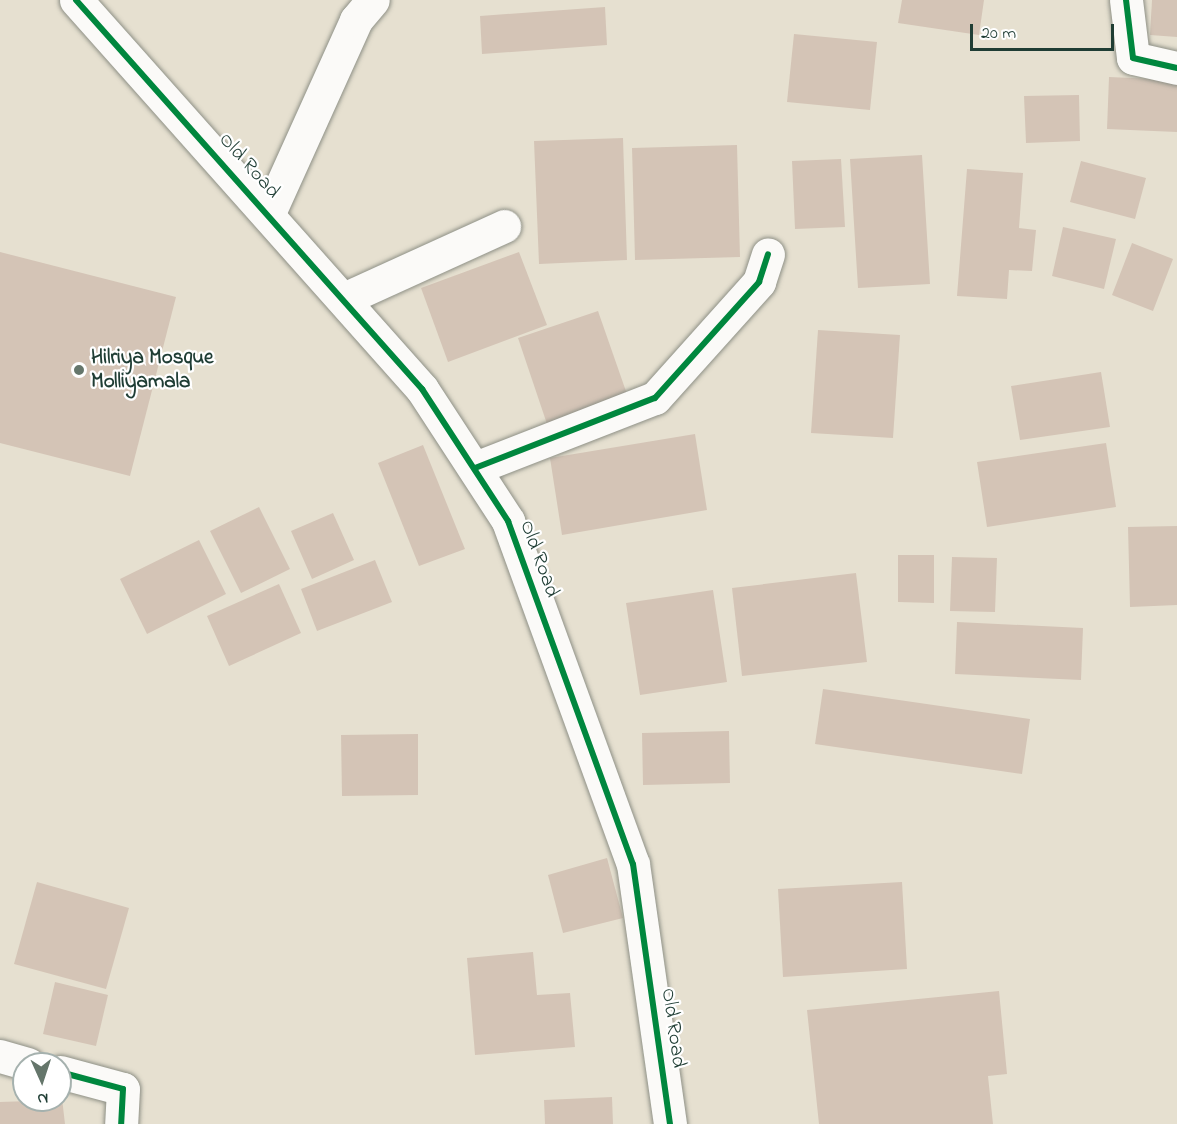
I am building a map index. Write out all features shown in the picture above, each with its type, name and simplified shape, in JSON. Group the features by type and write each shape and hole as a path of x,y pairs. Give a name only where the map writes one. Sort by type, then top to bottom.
{"street":[{"name":"Old Road","path":"76,0 269,213 422,389 508,521 633,864 670,1124"},
{"path":"269,213 356,20 373,0"},
{"path":"1126,0 1133,58 1177,68"},
{"path":"344,299 504,226"},
{"path":"475,468 655,398 759,282 768,254"},
{"path":"72,1075 123,1089 121,1124"}],"building":[{"path":"902,0 984,0 979,35 898,23"},
{"path":"1152,0 1177,0 1177,37 1150,35"},
{"path":"605,7 607,45 482,54 480,16"},
{"path":"794,34 877,42 870,110 787,102"},
{"path":"1109,77 1177,80 1177,132 1107,129"},
{"path":"1079,95 1080,141 1026,143 1024,96"},
{"path":"623,138 627,260 539,264 534,141"},
{"path":"737,145 740,257 635,260 632,148"},
{"path":"922,155 930,284 858,288 850,159"},
{"path":"841,159 845,227 795,229 792,161"},
{"path":"1081,161 1146,178 1135,219 1070,202"},
{"path":"967,169 1023,173 1019,228 1036,230 1032,271 1009,270 1007,299 957,296"},
{"path":"1063,227 1116,239 1104,289 1052,276"},
{"path":"1132,243 1173,259 1153,311 1112,295"},
{"name":"Hilriya Mosque Molliyamala","path":"0,252 176,297 130,476 0,443"},
{"path":"519,252 547,325 448,362 421,288"},
{"path":"598,311 628,397 547,424 518,338"},
{"path":"818,330 900,335 893,438 811,433"},
{"path":"1101,372 1110,427 1020,440 1011,386"},
{"path":"695,434 707,510 562,535 550,458"},
{"path":"1106,443 1116,507 987,527 977,462"},
{"path":"423,445 465,549 419,566 378,463"},
{"path":"259,507 290,569 241,593 210,531"},
{"path":"333,513 354,560 312,579 291,531"},
{"path":"1177,526 1177,605 1130,607 1128,527"},
{"path":"199,540 226,594 147,634 120,579"},
{"path":"898,555 934,555 934,603 898,602"},
{"path":"952,557 997,558 995,612 950,611"},
{"path":"375,560 392,602 317,631 301,589"},
{"path":"856,573 867,662 742,676 732,588"},
{"path":"279,584 301,633 229,666 207,616"},
{"path":"713,590 727,682 640,695 626,603"},
{"path":"957,622 1083,628 1081,680 955,674"},
{"path":"823,689 1030,719 1022,774 815,744"},
{"path":"729,731 730,783 643,785 642,733"},
{"path":"418,734 418,795 342,796 341,735"},
{"path":"607,858 623,918 563,933 548,875"},
{"path":"37,882 129,908 106,989 14,964"},
{"path":"902,882 907,969 783,977 778,889"},
{"path":"533,952 537,995 570,993 575,1047 475,1055 467,958"},
{"path":"55,982 108,995 96,1046 43,1034"},
{"path":"999,991 1007,1074 988,1076 993,1124 819,1124 807,1010"},
{"path":"612,1097 613,1124 545,1124 544,1100"},
{"path":"0,1102 12,1102 12,1112 64,1112 65,1124 0,1124"}],"cycle path":[{"path":"76,0 422,389 508,521 633,864 670,1124"},
{"path":"1126,0 1133,58 1177,68"},
{"path":"475,468 655,398 759,282 768,254"},
{"path":"72,1075 123,1089 121,1124"}],"place":[{"name":"Hilriya Mosque Molliyamala","path":"79,370"}]}
